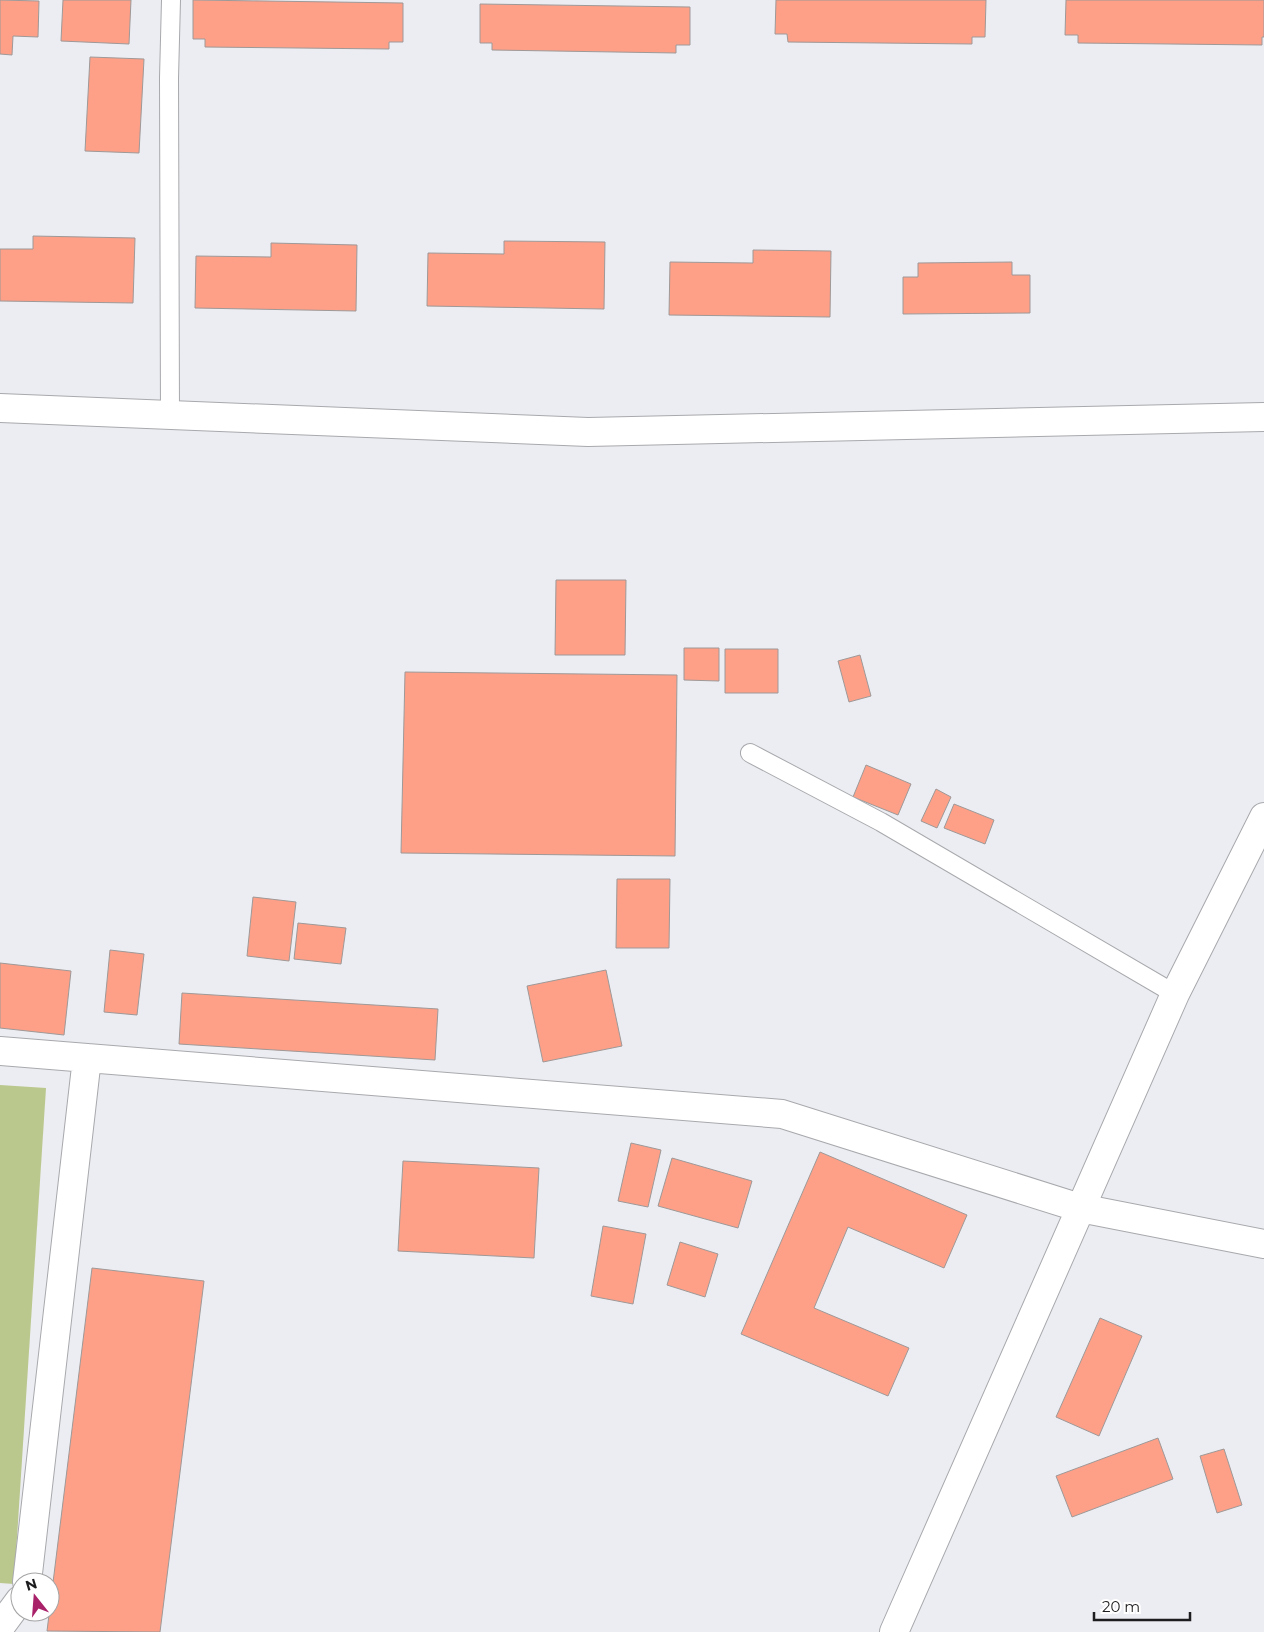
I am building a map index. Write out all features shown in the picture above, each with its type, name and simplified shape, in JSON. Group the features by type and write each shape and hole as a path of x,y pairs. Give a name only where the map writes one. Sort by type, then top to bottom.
{"street":[{"path":"0,408 588,432 1264,418"},
{"path":"894,1632 1174,994 1264,817"},
{"path":"0,1051 782,1114 1080,1208 1264,1244"},
{"path":"28,1572 87,1058"},
{"path":"0,1627 10,1614"}],"lane":[{"path":"170,415 169,78 171,0"},
{"path":"750,752 881,822 1174,994"}],"green space":[{"path":"0,1085 46,1088 15,1572 10,1572 10,1584 0,1583"}],"building":[{"path":"0,0 39,1 38,37 13,36 12,55 0,54"},
{"path":"63,0 131,0 129,44 61,41"},
{"path":"193,0 403,3 403,42 389,42 389,49 205,47 205,39 193,39"},
{"path":"776,0 986,0 985,37 972,37 972,44 788,42 787,34 775,34"},
{"path":"1066,0 1264,0 1264,37 1262,37 1262,45 1078,43 1078,35 1065,35"},
{"path":"480,4 690,7 690,45 676,45 676,53 492,50 492,43 480,43"},
{"path":"90,57 144,59 139,153 85,151"},
{"path":"33,236 135,238 133,303 0,301 0,249 33,249"},
{"path":"504,241 605,242 604,309 427,306 428,253 504,254"},
{"path":"271,243 357,245 356,311 195,308 196,256 271,257"},
{"path":"753,250 831,251 830,317 669,315 670,262 753,263"},
{"path":"1012,262 1012,275 1030,275 1030,313 903,314 903,277 918,277 918,263"},
{"path":"556,580 626,580 625,655 555,655"},
{"path":"684,648 719,648 719,681 684,680"},
{"path":"725,649 778,649 778,693 725,693"},
{"path":"860,655 871,696 849,702 838,661"},
{"path":"405,672 677,675 675,856 401,853"},
{"path":"866,765 911,784 898,815 853,797"},
{"path":"936,789 951,797 937,828 921,821"},
{"path":"954,804 994,820 985,844 944,828"},
{"path":"617,879 670,879 669,948 616,948"},
{"path":"253,897 296,902 289,961 247,956"},
{"path":"298,923 346,928 341,964 294,959"},
{"path":"110,950 144,954 137,1015 104,1012"},
{"path":"0,963 71,971 64,1035 0,1028"},
{"path":"606,970 622,1046 543,1062 527,986"},
{"path":"182,993 438,1009 435,1060 179,1044"},
{"path":"631,1143 661,1150 648,1207 618,1201"},
{"path":"820,1152 967,1215 944,1268 848,1227 814,1308 909,1348 888,1396 741,1334"},
{"path":"672,1158 752,1181 738,1228 658,1206"},
{"path":"403,1161 539,1168 534,1258 398,1251"},
{"path":"603,1226 646,1234 633,1304 591,1296"},
{"path":"680,1242 718,1254 705,1297 667,1285"},
{"path":"92,1268 204,1281 160,1632 47,1631 48,1622 60,1622 60,1572 54,1572"},
{"path":"1100,1318 1142,1336 1099,1436 1056,1417"},
{"path":"1158,1438 1173,1479 1072,1517 1056,1476"},
{"path":"1224,1449 1242,1505 1217,1513 1200,1456"}]}
